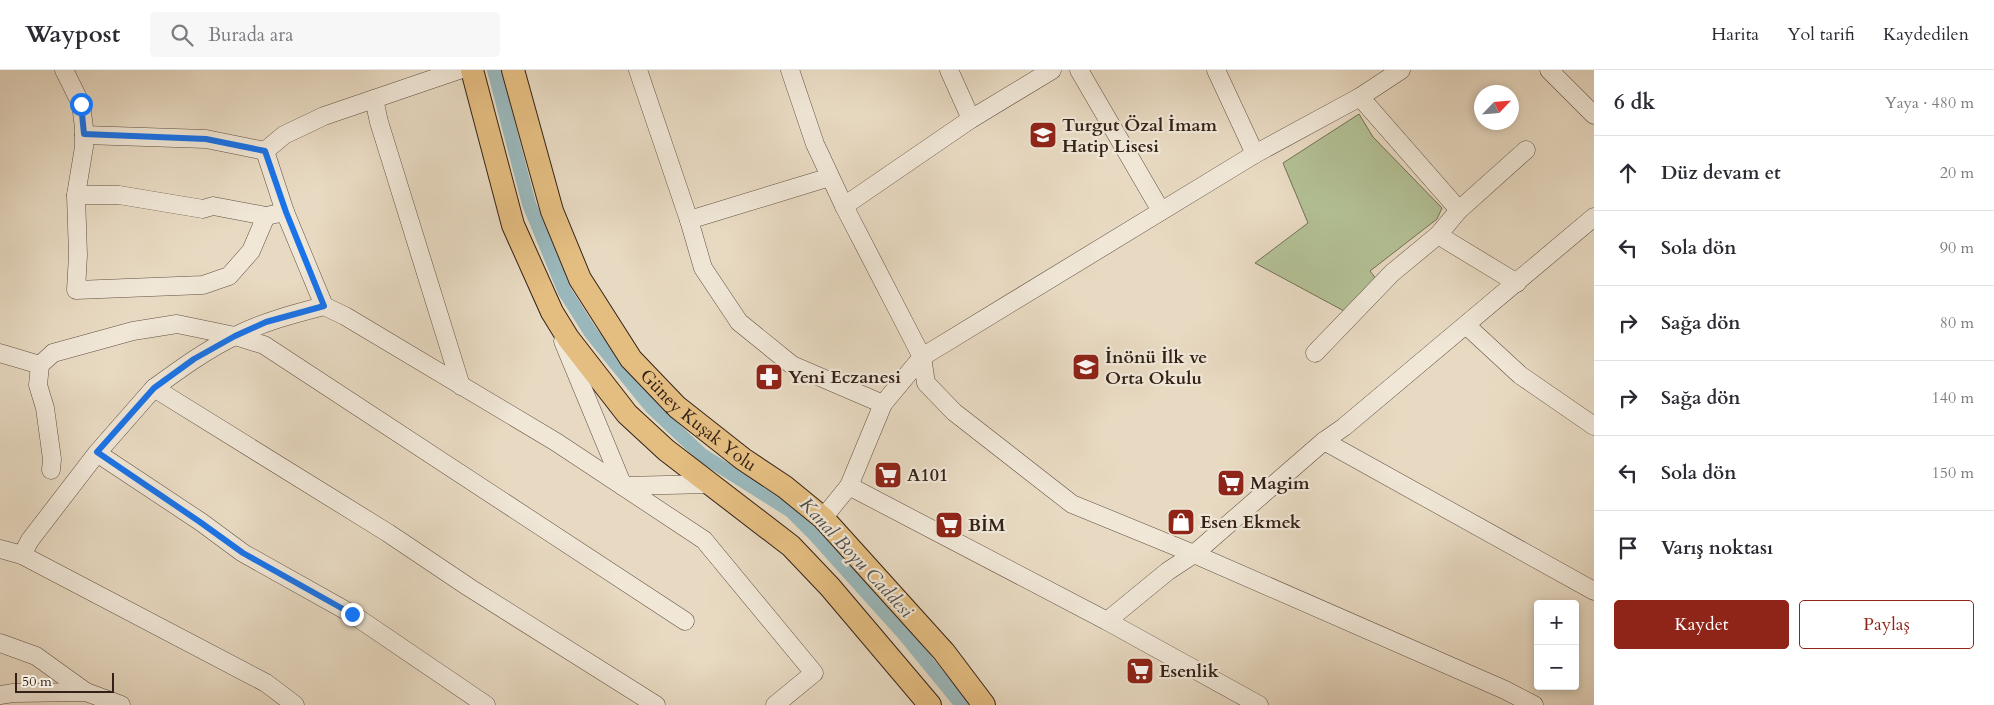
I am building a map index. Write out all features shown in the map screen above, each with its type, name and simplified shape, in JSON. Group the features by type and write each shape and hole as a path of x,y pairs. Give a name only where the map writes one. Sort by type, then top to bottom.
{"main road":[{"path":"472,70 513,225 552,312 568,338 627,414 666,450 791,546 830,587 930,705"},
{"name":"Güney Kuşak Yolu","path":"513,70 552,210 580,279 632,359 676,407 743,459 785,487 823,518 944,652 984,705"}],"street":[{"path":"64,70 81,104 84,134 84,147 76,195 78,255 76,290 203,285 229,276 252,250 266,216"},
{"path":"265,151 284,135 324,116 459,70"},
{"path":"638,70 689,220 703,268 738,322 792,366 883,404"},
{"path":"790,70 814,144 922,357 926,383 954,412 1072,504 1194,554 1505,690 1534,705"},
{"path":"949,70 971,119"},
{"path":"844,206 971,119 1052,70"},
{"path":"1078,70 1161,211"},
{"path":"1216,70 1254,154"},
{"path":"823,518 849,486 883,404 922,357 1254,154 1360,97 1402,70"},
{"path":"1549,70 1594,115"},
{"path":"1360,97 1459,210"},
{"path":"374,99 379,122 461,386"},
{"path":"84,134 206,139 265,151"},
{"path":"1315,352 1392,273 1438,235 1459,210 1526,150"},
{"path":"265,151 286,212 324,306"},
{"path":"689,220 830,177"},
{"path":"76,195 119,195 203,209 212,206 266,216 286,212"},
{"path":"1107,621 1168,571 1194,554 1324,441 1344,427 1517,283 1590,228"},
{"path":"1438,235 1517,283"},
{"path":"22,555 30,540 97,452 154,388 194,359 235,336 273,320 324,306 345,316 556,442 704,540 814,673 776,705"},
{"path":"552,312 623,486"},
{"path":"51,470 52,459 45,408 38,386 40,365 53,353 133,331 177,324 235,336 264,345 685,621"},
{"path":"1467,326 1520,375 1594,426"},
{"path":"0,353 40,365"},
{"path":"154,388 388,533 477,593 656,705"},
{"path":"1324,441 1594,591"},
{"path":"97,452 243,553 352,614 486,705"},
{"path":"623,486 710,484"},
{"path":"849,486 1107,621 1259,705"},
{"path":"0,548 22,555 266,682 295,705"},
{"path":"0,643 36,656 86,692 121,705"},
{"path":"0,695 13,693 86,692"}],"green space":[{"path":"1359,114 1373,137 1442,208 1437,219 1370,271 1377,280 1344,311 1255,263 1308,223 1283,163"}],"waterway":[{"name":"Kanal Boyu Caddesi","path":"494,70 529,204 565,292 591,333 652,408 702,455 791,511 814,534 904,634 962,705"}],"place":[{"name":"Turgut Özal İmam Hatip Lisesi","path":"1043,135"},
{"name":"İnönü İlk ve Orta Okulu","path":"1086,367"},
{"name":"Yeni Eczanesi","path":"769,377"},
{"name":"A101","path":"888,475"},
{"name":"Magim","path":"1231,483"},
{"name":"Esen Ekmek","path":"1181,522"},
{"name":"BİM","path":"949,525"},
{"name":"Esenlik","path":"1140,671"}],"route":[{"path":"81,104 84,134 206,139 265,151 286,212 324,306 266,322 235,336 194,359 154,388 97,452 243,553 352,614"}]}
